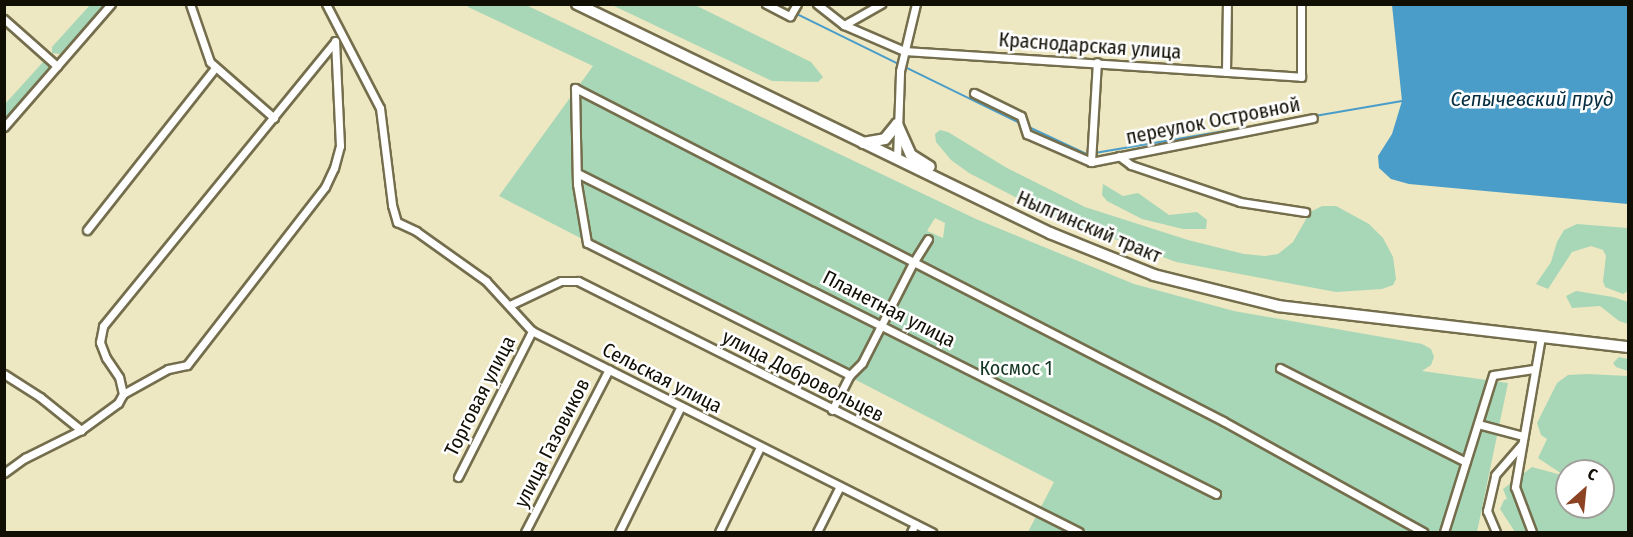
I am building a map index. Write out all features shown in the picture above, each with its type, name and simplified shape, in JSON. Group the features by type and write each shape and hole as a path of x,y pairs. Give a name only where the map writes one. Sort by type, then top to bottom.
{"main road":[{"name":"Нылгинский тракт","path":"577,4 1036,226 1154,274 1278,306 1629,347"},
{"path":"863,143 885,139 897,124"},
{"path":"897,124 906,148 916,160 1021,213 1036,226"}],"street":[{"path":"4,127 111,4"},
{"path":"190,4 205,50 215,68 274,118"},
{"path":"123,394 118,377 106,358 100,342 103,326 335,42 339,30 326,4"},
{"path":"766,4 790,16 797,4"},
{"name":"Краснодарская улица","path":"817,4 844,25 904,51 1301,77 1300,4"},
{"path":"844,25 881,4"},
{"path":"897,159 900,71 915,4"},
{"path":"1226,72 1227,4"},
{"path":"4,19 57,66"},
{"name":"Сельская улица","path":"339,30 380,108 392,205 397,222 416,231 486,281 532,331 932,532"},
{"path":"4,473 25,458 81,430 118,403 123,394 168,369 187,365 325,187 334,168 340,146 335,42"},
{"path":"974,93 1021,116 1027,134 1091,162 1096,62"},
{"path":"87,230 215,68"},
{"path":"850,375 587,243 577,172 575,88 1223,421 1423,532"},
{"name":"переулок Островной","path":"1091,162 1313,118"},
{"path":"1119,156 1131,165 1240,202 1305,212"},
{"name":"Планетная улица","path":"577,172 883,324 1216,494"},
{"path":"832,410 850,375 862,363 913,263 928,239"},
{"name":"улица Добровольцев","path":"510,305 561,281 578,280 832,410 1079,532"},
{"name":"Торговая улица","path":"458,477 532,331"},
{"path":"1532,532 1515,487 1540,336"},
{"path":"1280,368 1466,462"},
{"name":"улица Газовиков","path":"525,532 609,369"},
{"path":"1444,532 1493,375 1534,369"},
{"path":"4,374 40,397 81,430"},
{"path":"619,532 681,406"},
{"path":"1478,423 1522,440"},
{"path":"1496,532 1487,511 1495,475 1522,440"},
{"path":"718,532 760,447"},
{"path":"817,532 840,486"},
{"path":"911,532 915,524"}],"green space":[{"path":"90,5 105,5 60,54 52,53 52,47"},
{"name":"Космос 1","path":"468,5 526,5 976,219 1134,284 1234,311 1422,344 1431,349 1434,357 1431,365 1422,371 1508,383 1477,532 1028,532 1054,482 499,196 593,66","holes":["935,218 945,223 943,238 927,231"]},
{"path":"612,5 695,5 811,62 823,77 818,82 772,81"},
{"path":"43,62 49,67 5,120 5,104"},
{"path":"940,130 948,132 1007,168 1085,207 1188,240 1244,254 1265,256 1278,254 1293,242 1310,212 1322,206 1336,206 1369,224 1383,238 1393,257 1396,279 1393,285 1382,289 1336,292 1176,262 1046,213 969,173 951,160 936,142 935,134"},
{"path":"1103,184 1123,196 1138,193 1169,215 1197,212 1207,220 1206,229 1183,229 1142,219 1107,201 1102,195"},
{"path":"1577,224 1628,228 1628,291 1623,294 1605,287 1603,281 1606,256 1603,250 1591,246 1572,252 1548,289 1536,284 1551,262 1557,242 1564,230"},
{"path":"1576,291 1628,302 1628,324 1619,321 1600,306 1572,308 1566,296"},
{"path":"1619,357 1628,359 1628,371 1616,367 1613,363"},
{"path":"1568,375 1628,376 1628,532 1515,532 1500,509 1504,500 1507,499 1503,489 1532,467 1555,473 1555,519 1615,519 1615,459 1555,459 1555,469 1538,458 1547,439 1541,435 1537,423 1557,383"}],"water":[{"name":"Сепычевский пруд","path":"1392,5 1628,5 1628,204 1409,184 1391,179 1379,168 1378,156 1392,134 1402,101"}],"waterway":[{"path":"777,4 788,10"},
{"path":"797,14 897,63"},
{"path":"905,67 1018,122"},
{"path":"1315,116 1402,101"},
{"path":"1095,153 1260,125"},
{"path":"1029,127 1085,153"}]}
